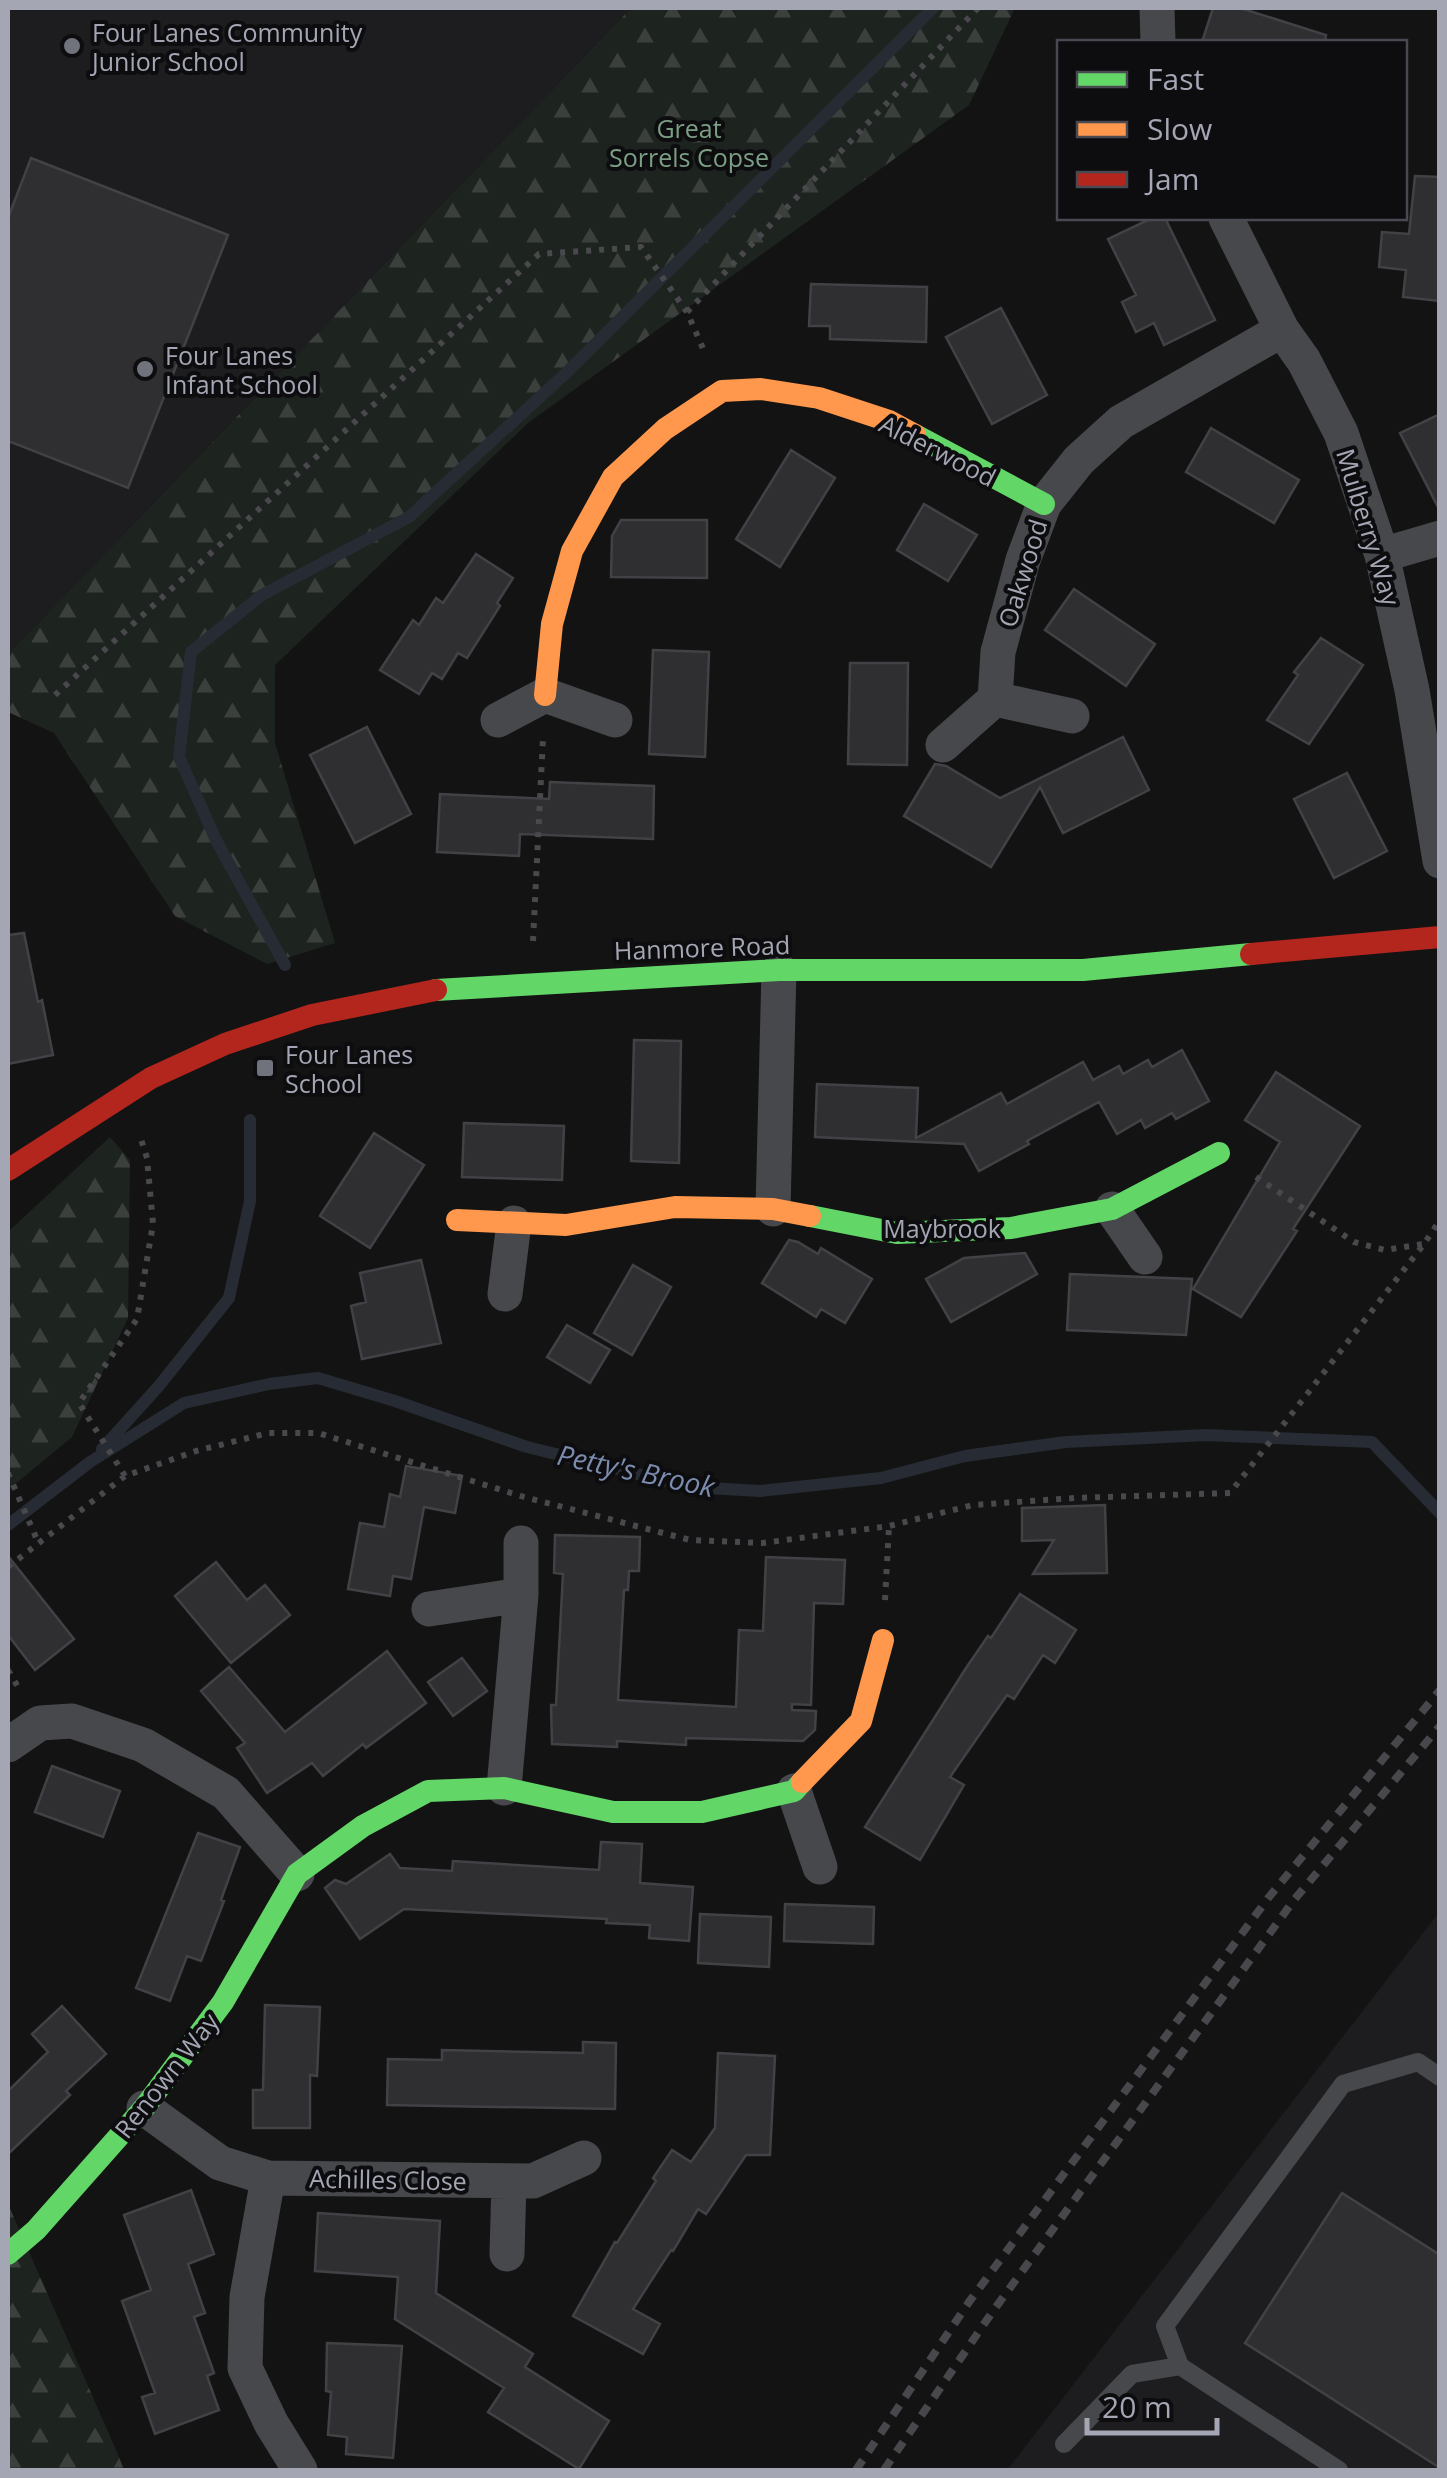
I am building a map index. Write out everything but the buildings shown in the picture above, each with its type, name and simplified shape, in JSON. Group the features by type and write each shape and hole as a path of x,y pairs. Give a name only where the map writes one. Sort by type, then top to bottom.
{"street":[{"path":"1157,8 1158,40"},
{"name":"Mulberry Way","path":"1227,220 1282,330 1304,361 1341,433 1382,555 1412,690 1440,862"},
{"name":"Oakwood","path":"996,699 998,652 1023,560 1044,504 1079,460 1121,422 1282,330"},
{"name":"Alderwood","path":"545,695 552,624 572,551 613,476 666,429 722,390 762,389 819,398 889,421 1044,504"},
{"path":"1382,555 1440,538"},
{"path":"498,720 545,695 615,720"},
{"path":"943,745 996,699 1072,716"},
{"name":"Hanmore Road","path":"8,1170 151,1078 225,1044 312,1015 444,988 779,970 1083,970 1440,937"},
{"path":"773,1209 779,970"},
{"name":"Maybrook","path":"457,1220 566,1225 675,1207 773,1209 897,1233 1011,1228 1112,1209 1219,1152"},
{"path":"1112,1209 1144,1257"},
{"path":"504,1294 514,1222"},
{"path":"504,1788 522,1543"},
{"path":"429,1609 521,1595"},
{"path":"820,1867 794,1791 860,1720 884,1640"},
{"path":"8,1745 40,1724 72,1721 143,1745 226,1794 297,1874"},
{"name":"Renown Way","path":"8,2254 36,2230 144,2108 223,2002 297,1874 363,1826 428,1791 504,1788 613,1812 702,1812 794,1791"},
{"name":"Achilles Close","path":"144,2108 220,2163 268,2178 533,2181 584,2158"},
{"path":"268,2178 247,2297 245,2368 271,2424 300,2470"},
{"path":"507,2254 509,2181"}],"lane":[{"path":"1338,2470 1180,2366 1164,2326 1343,2084 1418,2062 1440,2077"},
{"path":"1064,2444 1132,2374 1180,2366"}],"path":[{"path":"55,695 539,254 641,247 687,312 978,8"},
{"path":"532,982 545,695"},
{"path":"124,1476 79,1403 138,1319 153,1224 148,1158 139,1131"},
{"path":"1219,1152 1354,1242 1385,1250 1424,1244"},
{"path":"8,1567 124,1476 268,1432 318,1432 524,1497 690,1540 763,1543 889,1526 973,1506 1230,1493 1440,1220"},
{"path":"8,1473 38,1542"},
{"path":"884,1640 889,1526"}],"shaded area":[{"name":"Four Lanes Infant School","path":"8,8 631,8 8,654"},
{"path":"1437,1915 1439,2470 1007,2470"}],"green space":[{"name":"Great Sorrels Copse","path":"631,8 1015,8 969,105 528,423 275,665 275,743 335,943 267,964 175,916 54,733 8,712 8,654"},
{"path":"110,1137 130,1160 128,1318 72,1437 8,1490 8,1232"},
{"path":"8,2204 117,2452 124,2470 8,2470"}],"waterway":[{"path":"285,965 216,840 179,757 191,652 262,595 409,517 564,375 933,8"},
{"path":"102,1449 229,1298 250,1201 250,1120"},
{"name":"Petty's Brook","path":"8,1525 90,1462 184,1403 269,1384 318,1378 527,1447 691,1487 760,1491 881,1478 965,1456 1066,1442 1206,1435 1372,1442 1440,1513"}],"railway":[{"path":"856,2470 969,2302 1269,1897 1440,1690"},
{"path":"884,2470 993,2311 1294,1900 1440,1726"}],"traffic: fast":[{"path":"915,435 1044,504"},
{"path":"436,990 779,970 1083,970 1251,954"},
{"path":"810,1216 897,1233 1011,1228 1112,1209 1219,1153"},
{"path":"8,2254 36,2230 144,2108 223,2002 297,1874 363,1826 428,1791 504,1788 613,1812 702,1812 794,1791 802,1782"}],"traffic: slow":[{"path":"545,695 552,624 572,551 613,477 665,429 722,391 761,389 819,398 889,421 915,435"},
{"path":"457,1220 566,1225 675,1207 773,1209 810,1216"},
{"path":"802,1782 861,1721 883,1640"}],"traffic: jam":[{"path":"1251,954 1440,937"},
{"path":"8,1170 151,1078 225,1044 312,1015 436,990"}],"place":[{"name":"Four Lanes Community Junior School","path":"72,46"},
{"name":"Four Lanes Infant School","path":"145,369"},
{"name":"Four Lanes School","path":"265,1068"}]}
